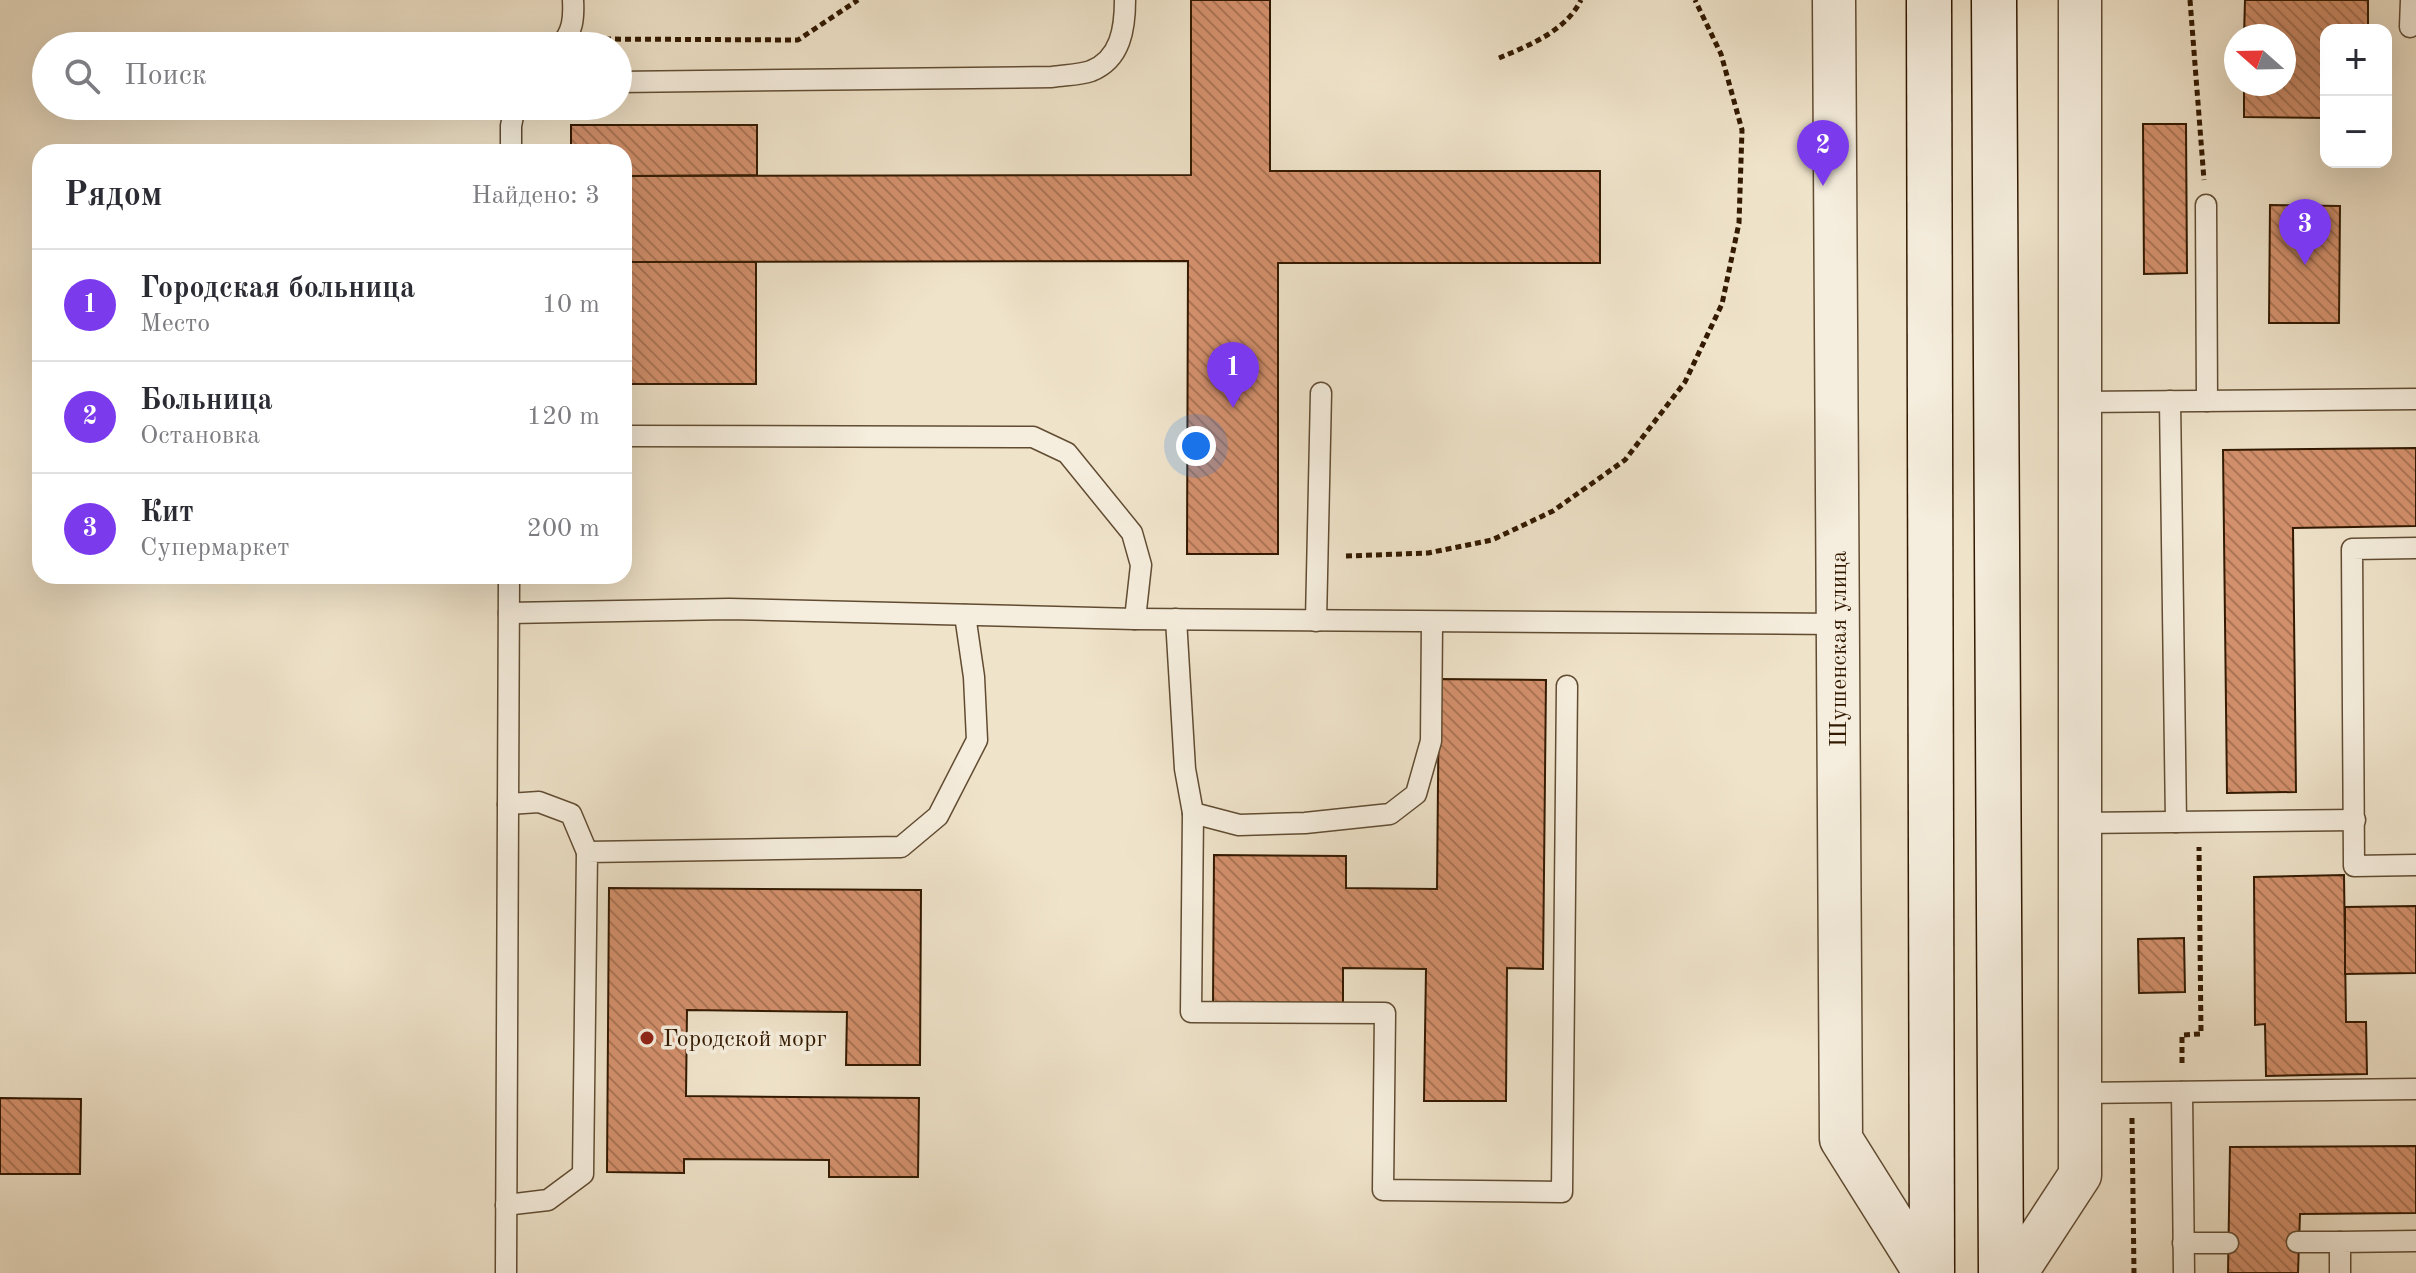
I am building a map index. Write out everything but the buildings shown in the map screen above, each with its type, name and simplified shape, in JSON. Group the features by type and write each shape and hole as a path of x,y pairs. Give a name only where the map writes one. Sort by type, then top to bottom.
{"street":[{"name":"Шушенская улица","path":"1834,0 1841,1139 1925,1273"},
{"path":"1929,0 1932,1273"},
{"path":"1994,0 2001,1273"},
{"path":"2016,1273 2080,1175 2080,0"}],"lane":[{"path":"568,32 574,20 573,0"},
{"path":"632,82 1052,77 1091,71 1115,54 1125,23 1125,0"},
{"path":"2410,27 2411,0"},
{"path":"511,144 512,120"},
{"path":"2206,205 2207,401"},
{"path":"1316,621 1321,393"},
{"path":"2080,402 2416,399"},
{"path":"2170,401 2176,822"},
{"path":"632,436 1033,437 1067,453 1132,533 1141,565 1135,619"},
{"path":"2416,548 2352,549 2354,866 2416,865"},
{"path":"506,1273 509,584"},
{"path":"509,613 729,609 1135,619 1838,624"},
{"path":"587,852 901,847 938,816 977,740 974,677 965,615"},
{"path":"1176,619 1185,769 1193,813 1191,1012 1385,1013 1383,1190 1562,1192 1567,686"},
{"path":"1193,813 1239,825 1305,823 1390,814 1416,794 1431,741 1432,622"},
{"path":"506,1205 548,1200 583,1174 587,852 571,814 539,802 508,804"},
{"path":"2080,823 2355,820"},
{"path":"2080,1093 2416,1089"},
{"path":"2182,1092 2184,1273"},
{"path":"2297,1242 2416,1241"},
{"path":"2340,1242 2340,1273"},
{"path":"2183,1243 2228,1243"}],"path":[{"path":"632,42 798,40 858,0"},
{"path":"1499,58 1539,41 1576,10 1581,0"},
{"path":"1317,556 1428,553 1492,540 1553,511 1625,460 1685,382 1722,304 1739,223 1742,130 1721,54 1695,0"},
{"path":"2190,0 2206,205"},
{"path":"2182,1092 2182,1035 2201,1034 2199,822"},
{"path":"2132,1092 2134,1273"}],"place":[{"name":"Больница","path":"1823,186"},
{"name":"Кит","path":"2305,265"},
{"name":"Городская больница","path":"1233,408"},
{"name":"Городской морг","path":"647,1038"}]}
